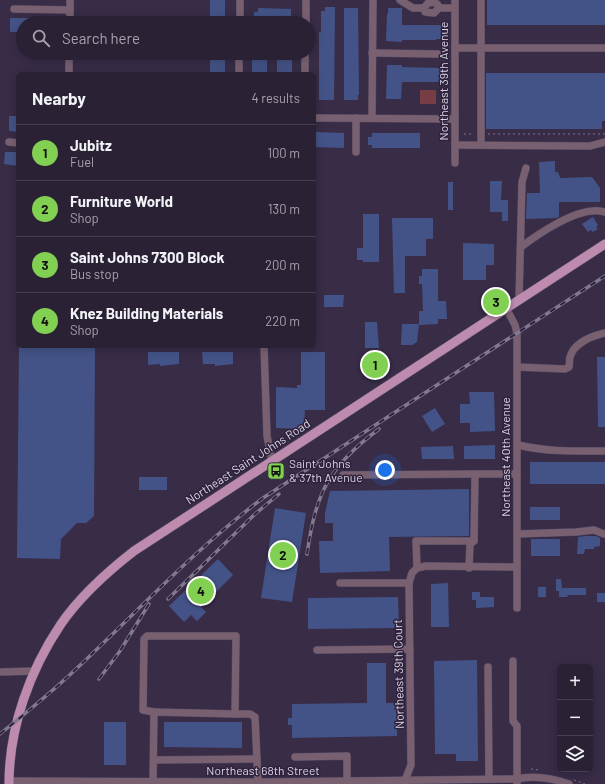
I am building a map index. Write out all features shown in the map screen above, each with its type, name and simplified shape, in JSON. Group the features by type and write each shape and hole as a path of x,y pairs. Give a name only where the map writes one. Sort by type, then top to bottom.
{"main road":[{"name":"Northeast Saint Johns Road","path":"9,783 11,752 17,720 27,691 45,649 62,623 82,598 113,567 134,551 605,244"}],"street":[{"path":"70,0 70,16"},
{"path":"240,0 240,16"},
{"path":"306,0 306,16"},
{"path":"372,0 372,118"},
{"path":"400,0 413,8 424,8 431,2 436,3 439,8 455,8"},
{"name":"Northeast 39th Avenue","path":"455,0 455,163"},
{"path":"481,0 481,145"},
{"path":"14,9 70,10"},
{"path":"455,48 605,48"},
{"path":"372,53 438,54"},
{"path":"68,72 69,60"},
{"path":"239,60 239,72"},
{"path":"305,60 305,72"},
{"path":"316,118 455,119"},
{"path":"356,118 356,152"},
{"path":"9,142 16,143"},
{"path":"455,145 590,146 605,142"},
{"path":"519,300 522,182 526,168"},
{"path":"521,247 536,235 580,214 593,211 605,212"},
{"name":"Northeast 40th Avenue","path":"506,308 516,328 518,445 517,608"},
{"path":"517,368 564,369 569,367 570,357 580,344 596,335 605,333"},
{"path":"264,348 267,436 272,461"},
{"path":"518,445 533,449 552,451 605,452"},
{"path":"469,568 470,544 474,541 475,474"},
{"path":"343,475 517,474"},
{"path":"517,534 594,530 604,534"},
{"path":"474,541 416,541 417,568 426,566 469,568 517,567"},
{"name":"Northeast 39th Court","path":"404,782 411,765 409,583 412,573 417,568"},
{"path":"340,583 409,583"},
{"path":"235,714 236,636 147,636 144,639 143,710 154,712 235,714 250,714 256,717 258,782"},
{"path":"317,650 410,649"},
{"path":"513,660 513,721 517,726 517,782"},
{"path":"488,667 489,779"},
{"path":"0,672 35,671"},
{"path":"153,782 154,712"},
{"path":"295,757 347,756 347,781"},
{"path":"154,760 257,759"},
{"name":"Northeast 68th Street","path":"9,783 329,783 347,781 465,782 489,779 517,782 528,776 555,780 569,784"}],"path":[{"path":"464,134 605,134"}],"shaded area":[{"path":"420,90 436,90 436,104 420,104"}],"building":[{"path":"210,0 225,0 225,16 210,16"},
{"path":"487,0 605,0 605,25 487,25"},
{"path":"325,7 335,7 334,100 319,100 319,32 321,32 321,11 325,11"},
{"path":"258,8 291,9 291,16 254,16 254,12 258,12"},
{"path":"344,8 358,8 358,100 344,100"},
{"path":"388,8 402,8 402,25 441,25 441,39 402,40 402,42 386,41"},
{"path":"10,18 16,18 16,32 10,32"},
{"path":"210,60 225,60 225,72 210,72"},
{"path":"252,60 267,60 267,72 252,72"},
{"path":"277,60 292,60 292,72 277,72"},
{"path":"387,65 441,68 441,82 402,82 401,99 386,99"},
{"path":"486,73 605,73 605,121 602,121 602,129 486,129"},
{"path":"9,116 16,116 16,132 9,131"},
{"path":"316,132 344,133 344,148 316,147"},
{"path":"372,133 420,133 420,148 372,148 372,145 368,145 368,137 372,137"},
{"path":"5,152 16,152 16,166 4,164"},
{"path":"555,161 555,172 558,172 560,178 592,177 600,188 600,202 559,202 559,217 526,219 527,193 540,193 539,162"},
{"path":"490,181 502,181 501,200 508,200 508,221 502,221 502,212 490,212"},
{"path":"448,182 453,182 453,210 448,210"},
{"path":"363,214 379,214 379,262 363,262 363,260 357,260 357,248 363,248"},
{"path":"593,217 598,225 596,227 598,229 593,232 591,230 588,232 582,224"},
{"path":"392,218 433,218 433,239 426,239 426,256 405,256 405,293 394,293"},
{"path":"463,243 494,244 494,265 486,265 486,280 463,280"},
{"path":"422,269 438,269 438,301 446,301 447,319 438,319 438,324 419,325 419,311 423,311 422,284 419,284 419,276 422,276"},
{"path":"324,295 344,295 343,307 324,307"},
{"path":"365,322 377,322 379,348 365,348"},
{"path":"402,324 419,324 417,342 412,345 401,345"},
{"path":"19,348 95,348 94,516 86,523 77,523 61,539 60,559 17,558"},
{"path":"148,352 179,352 179,364 160,366 160,364 148,365"},
{"path":"202,352 233,352 233,364 215,366 215,364 203,364"},
{"path":"301,352 325,352 325,410 305,410 304,429 276,428 276,387 297,388 297,385 301,385"},
{"path":"597,357 605,357 605,427 598,427"},
{"path":"469,392 494,392 495,431 470,432 470,423 460,423 460,404 470,404"},
{"path":"435,408 445,424 432,432 422,416"},
{"path":"495,445 495,459 464,459 464,446"},
{"path":"453,446 454,459 422,459 421,447"},
{"path":"530,462 605,462 605,484 530,484"},
{"path":"139,477 167,477 167,490 139,490"},
{"path":"469,489 469,536 389,537 390,571 320,573 319,541 333,541 333,523 325,523 325,513 330,491"},
{"path":"530,507 560,507 560,520 530,520"},
{"path":"275,508 306,513 292,602 261,598"},
{"path":"596,536 600,538 600,546 594,547 594,549 585,549 584,554 577,554 578,537"},
{"path":"531,539 560,539 560,556 531,556"},
{"path":"218,559 233,575 201,607 206,612 197,621 191,615 184,622 169,606"},
{"path":"556,579 561,579 562,588 586,588 586,595 567,595 568,597 559,597 559,591 556,591"},
{"path":"448,583 449,627 431,627 431,584"},
{"path":"538,587 546,587 546,597 538,597"},
{"path":"472,592 480,592 480,597 494,597 494,607 476,608 476,600 472,600"},
{"path":"597,593 605,593 605,602 597,602"},
{"path":"398,597 399,628 308,629 308,598"},
{"path":"477,660 478,761 456,761 456,754 435,754 434,661"},
{"path":"367,663 386,663 386,703 397,703 397,736 292,738 292,725 288,725 288,718 292,718 292,704 367,703"},
{"path":"104,722 126,722 126,765 104,765"},
{"path":"164,722 242,722 242,748 164,747"}],"railway":[{"path":"0,734 67,678 190,559 263,498 605,276"},
{"path":"307,554 315,514 327,483 336,469 348,456 379,429"},
{"path":"168,599 255,514 279,494"},
{"path":"99,679 120,651 149,604"}],"place":[{"name":"Saint Johns 7300 Block","path":"496,302"},
{"name":"Jubitz","path":"375,365"},
{"name":"Saint Johns & 37th Avenue","path":"276,471"},
{"name":"Furniture World","path":"283,555"},
{"name":"Knez Building Materials","path":"201,591"}]}
